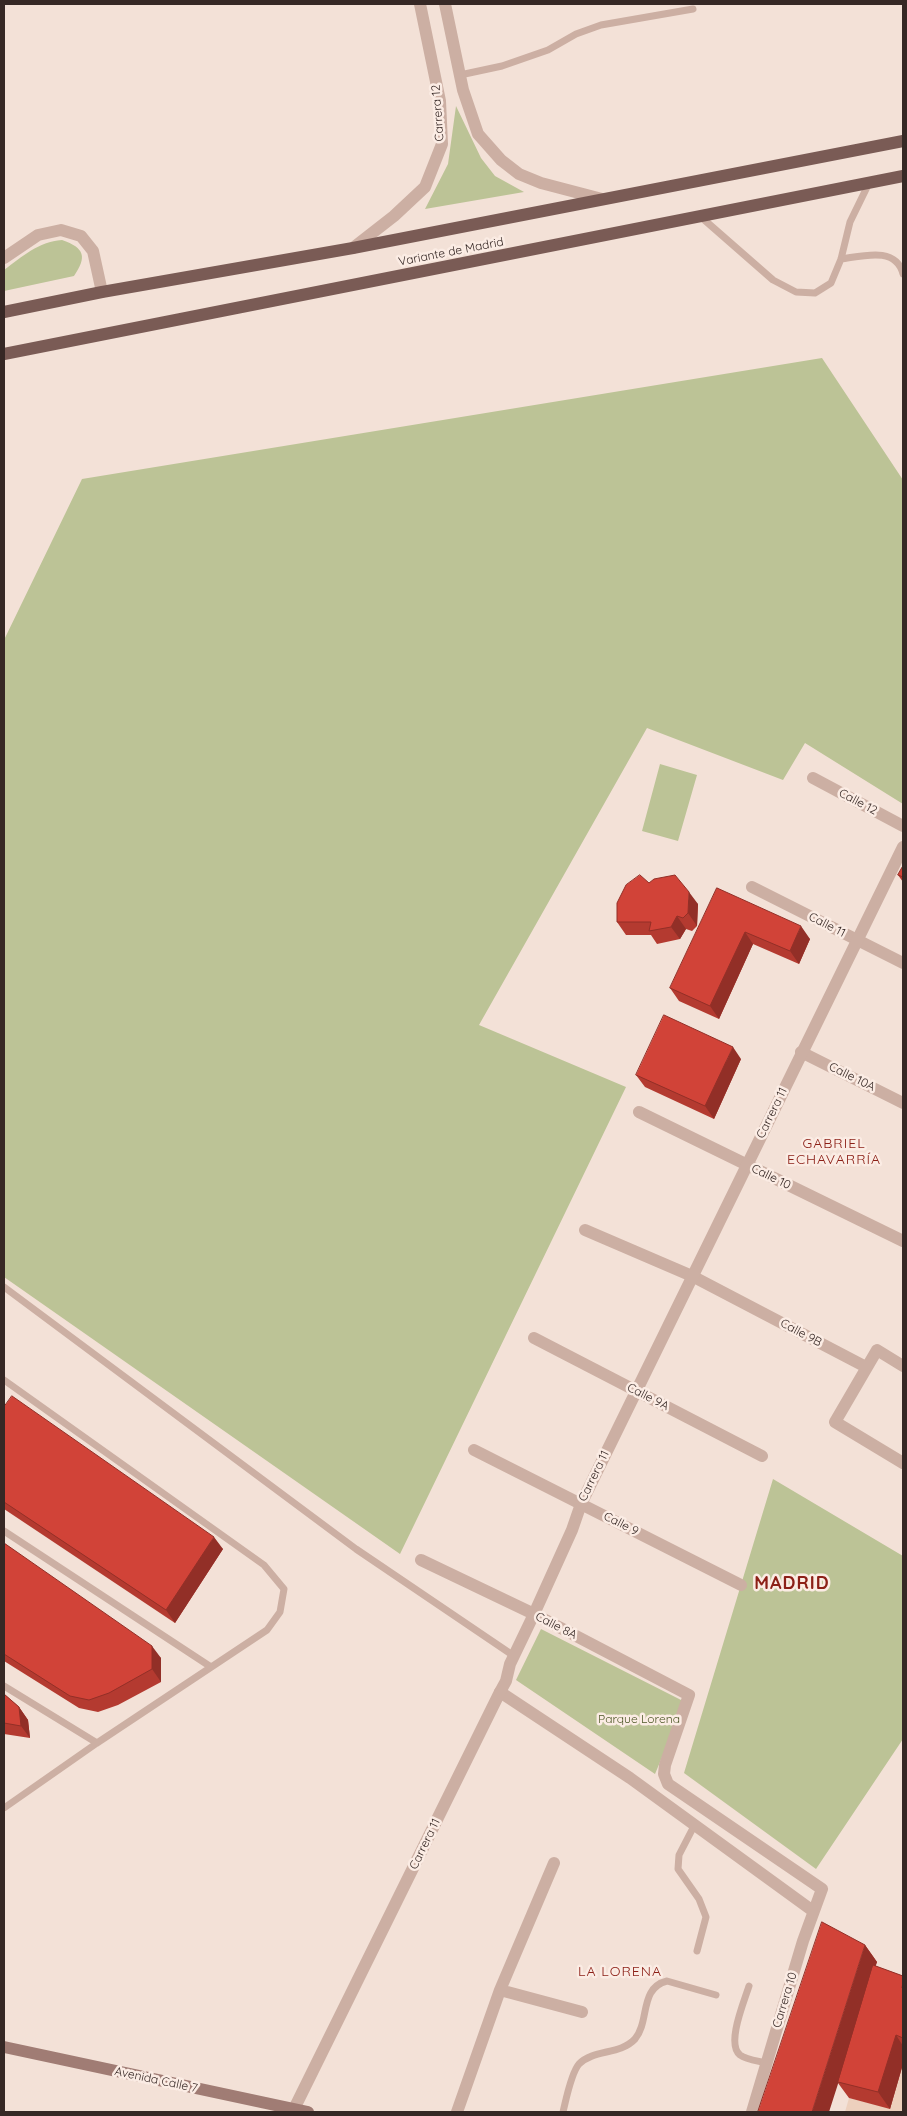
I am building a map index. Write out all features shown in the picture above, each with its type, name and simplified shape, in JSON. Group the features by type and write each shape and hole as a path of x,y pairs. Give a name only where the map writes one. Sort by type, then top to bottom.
{"main road":[{"name":"Variante de Madrid","path":"4,312 102,292 353,248 903,141"},
{"name":"Variante de Madrid","path":"4,354 903,176"},
{"name":"Avenida Calle 7","path":"4,2047 308,2112"}],"street":[{"name":"Carrera 12","path":"353,248 394,216 425,187 442,144 440,101 420,4"},
{"name":"Carrera 12","path":"445,4 460,75 478,134 501,160 519,174 541,184 602,199"},
{"path":"4,258 38,235 61,230 81,236 92,251 102,292"},
{"name":"Calle 12","path":"813,778 903,826"},
{"name":"Carrera 11","path":"294,2109 500,1692 514,1656 572,1530 580,1504 669,1327 692,1276 903,847"},
{"name":"Calle 11","path":"752,887 903,963"},
{"name":"Calle 10A","path":"802,1052 903,1103"},
{"name":"Calle 10","path":"638,1112 903,1242"},
{"name":"Calle 9B","path":"585,1230 692,1276 866,1366"},
{"name":"Calle 9A","path":"534,1338 762,1456"},
{"path":"903,1366 877,1350 834,1422 903,1463"},
{"name":"Calle 9","path":"474,1450 741,1585"},
{"name":"Calle 8A","path":"421,1560 534,1614 688,1695 665,1765 664,1774 668,1784 822,1889"},
{"path":"500,1692 630,1778 813,1911"},
{"path":"457,2112 500,1990 554,1863"},
{"name":"Carrera 10","path":"752,2112 813,1911 822,1889"},
{"path":"500,1990 582,2012"}],"lane":[{"path":"460,75 502,66 548,50 576,34 601,25 693,9"},
{"path":"701,217 774,280 796,292 815,293 832,283 842,259 850,222 871,181"},
{"path":"842,259 880,254 892,256 901,265 903,274"},
{"path":"4,1287 356,1549 514,1656"},
{"path":"4,1380 264,1565 284,1589 280,1612 267,1630 97,1743 4,1808"},
{"path":"4,1531 210,1667"},
{"path":"4,1686 97,1743"},
{"path":"694,1826 678,1855 678,1869 699,1899 706,1917 697,1951"},
{"path":"563,2112 573,2076 579,2064 597,2055 626,2047 637,2037 651,1990 659,1983 667,1981 716,1995"},
{"path":"749,1986 734,2039 734,2049 742,2057 766,2064"}],"green space":[{"path":"456,106 481,158 495,176 524,192 425,209 448,164"},
{"path":"62,240 75,246 82,254 81,263 74,276 4,291 4,270 38,247 53,241"},
{"path":"822,358 903,480 903,804 805,743 783,780 647,728 479,1025 626,1087 400,1554 4,1277 4,640 82,479"},
{"path":"660,764 697,775 678,841 642,831"},
{"path":"773,1479 903,1556 903,1739 816,1869 684,1773"},
{"name":"Parque Lorena","path":"541,1629 685,1702 655,1774 516,1680"}],"shaded area":[{"path":"903,2064 903,2112 845,2112 849,2098 890,2108"}],"building":[{"path":"903,866 903,877 898,875"},
{"path":"640,875 649,883 654,879 675,875 689,892 688,913 683,918 677,916 671,927 649,931 651,922 617,922 617,903 626,885"},
{"path":"717,888 801,926 790,951 745,932 710,1006 670,988"},
{"path":"664,1015 733,1047 705,1106 636,1075"},
{"path":"12,1396 214,1537 166,1610 4,1502 4,1407"},
{"path":"4,1543 152,1646 152,1669 109,1693 89,1700 70,1696 4,1654"},
{"path":"4,1694 19,1707 21,1726 4,1723"},
{"path":"822,1922 865,1945 812,2112 758,2112"},
{"path":"873,1965 903,1976 903,2038 896,2035 878,2092 838,2082"}],"district":[{"name":"GABRIEL ECHAVARRÍA","path":"834,1152"},
{"name":"MADRID","path":"792,1584"},
{"name":"LA LORENA","path":"620,1972"}]}
